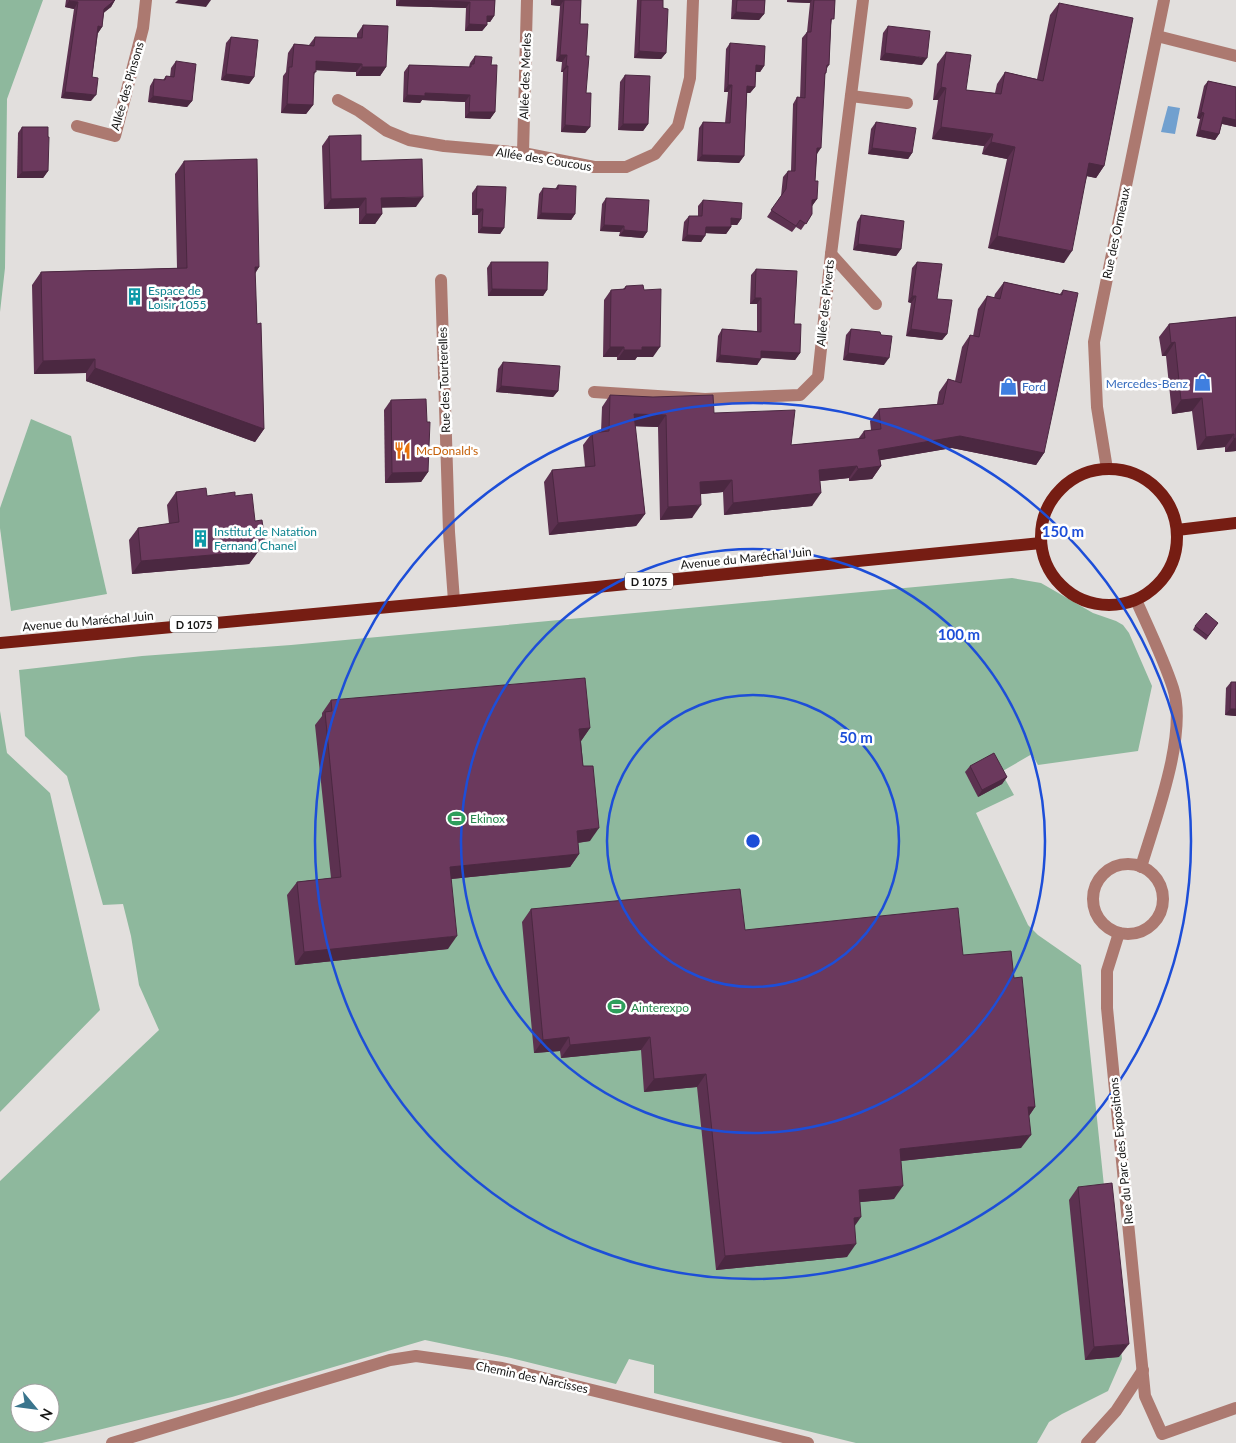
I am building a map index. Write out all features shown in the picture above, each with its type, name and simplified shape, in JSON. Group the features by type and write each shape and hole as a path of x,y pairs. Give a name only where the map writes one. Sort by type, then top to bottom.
{"main road":[{"path":"1107,469 1124,470 1140,476 1154,486 1169,506 1177,530 1176,548 1171,566 1161,581 1150,592 1136,600 1121,605 1098,605 1077,598 1058,584 1046,565 1041,543 1042,521 1051,500 1066,484 1075,478 1085,473 1107,469"},
{"path":"1177,530 1236,523"},
{"name":"Avenue du Maréchal Juin","path":"0,643 454,601 1041,543"}],"street":[{"name":"Allée des Pinsons","path":"77,126 115,136 143,28 146,0"},
{"name":"Allée des Merles","path":"523,153 527,0"},
{"name":"Allée des Coucous","path":"338,100 359,111 387,131 409,140 444,146 523,153 594,167 626,167 655,154 678,126 690,78 692,0"},
{"name":"Allée des Piverts","path":"594,392 705,399 800,395 818,377 831,254 863,0"},
{"name":"Rue des Ormeaux","path":"1107,469 1097,407 1094,342 1164,0"},
{"path":"1157,36 1236,56"},
{"path":"851,96 907,103"},
{"path":"831,254 876,304"},
{"name":"Rue des Tourterelles","path":"441,280 449,532 454,601"},
{"path":"1136,600 1174,690 1177,720 1171,767 1141,867"},
{"path":"1126,864 1141,867 1152,874 1159,883 1162,907 1157,918 1145,929 1130,935 1119,934 1101,922 1094,908 1093,893 1096,883 1111,868 1126,864"},
{"name":"Rue du Parc des Expositions","path":"1119,934 1107,971 1107,1008 1146,1396 1162,1434 1236,1408"},
{"name":"Chemin des Narcisses","path":"112,1443 390,1360 416,1356 502,1368 808,1443"},
{"path":"1088,1443 1116,1411 1143,1370"}],"green space":[{"path":"0,0 43,0 7,99 5,268 0,312"},
{"path":"31,419 71,436 107,594 11,611 0,528 0,508"},
{"name":"Ainterexpo","path":"1012,578 1041,583 1093,613 1123,625 1129,633 1152,686 1138,751 1038,765 1032,754 1001,772 1014,795 976,813 1028,925 1038,935 1081,965 1122,1359 1108,1391 1049,1422 1037,1443 856,1443 654,1393 654,1365 629,1359 616,1384 511,1358 425,1340 232,1397 86,1433 42,1443 0,1443 0,1181 159,1030 139,985 131,936 123,904 103,905 67,776 25,736 19,670 142,656 291,645"},
{"path":"0,711 7,753 50,793 100,1010 0,1112"}],"water":[{"path":"1168,106 1180,108 1175,134 1161,132"}],"building":[{"path":"70,0 115,0 104,9 102,27 98,26 92,77 98,78 96,95 65,92 78,2"},
{"path":"414,0 495,0 494,16 487,16 487,25 469,24 470,2"},
{"path":"564,0 581,0 580,24 588,24 586,56 589,56 586,93 591,93 590,127 565,125 568,66 566,66 567,55 560,55"},
{"path":"641,0 663,0 663,8 668,9 666,53 639,51"},
{"path":"737,0 765,0 764,14 736,12"},
{"path":"814,0 835,0 834,19 831,19 829,65 827,65 825,73 821,148 817,148 815,181 818,181 817,199 812,200 812,214 806,224 800,220 796,226 771,210 786,189 788,171 795,171 797,97 805,98 807,32 811,32"},
{"path":"1059,3 1133,18 1104,166 1089,163 1072,251 997,236 1015,147 991,142 993,134 941,127 946,88 941,87 946,52 971,55 966,90 1001,94 1005,72 1043,81"},
{"path":"363,25 388,26 386,67 362,67 362,64 316,61 313,105 287,104 289,67 292,67 294,44 314,46 315,37 362,38"},
{"path":"888,26 930,31 927,58 885,53"},
{"path":"231,37 258,40 254,77 226,74"},
{"path":"730,43 765,46 764,66 756,65 755,87 747,86 744,156 702,155 703,122 730,123 732,85 728,85"},
{"path":"475,56 492,57 491,65 497,65 495,112 469,112 470,95 425,93 425,96 407,95 409,65 471,67 471,64 474,64"},
{"path":"176,61 196,64 192,101 153,96 154,79 165,80 166,76 174,77"},
{"path":"625,75 650,76 648,124 623,124"},
{"path":"1208,81 1236,87 1236,120 1223,117 1219,134 1200,130 1204,113 1201,112"},
{"path":"876,122 916,128 912,153 872,148"},
{"path":"22,127 48,127 48,171 22,172"},
{"path":"361,135 361,161 422,159 423,197 381,198 382,214 366,214 366,198 331,199 329,136"},
{"name":"Espace de Loisir 1055","path":"257,159 259,267 255,267 257,324 261,323 264,429 95,368 95,359 43,361 41,272 187,268 184,161"},
{"path":"558,185 576,186 575,214 541,213 543,188 558,189"},
{"path":"477,186 506,187 504,228 482,227 483,209 476,209"},
{"path":"606,198 649,200 647,232 624,230 624,226 604,225"},
{"path":"703,200 742,203 741,219 731,218 731,227 706,227 705,236 687,235 689,216 702,216"},
{"path":"861,215 904,221 901,249 858,244"},
{"path":"491,262 548,262 547,290 492,289"},
{"path":"917,262 942,264 937,299 952,300 947,334 911,329 916,296 912,296"},
{"path":"756,269 797,271 794,324 801,324 800,353 761,351 761,359 720,355 722,329 761,332 761,298 755,298"},
{"path":"1004,282 1062,295 1063,290 1078,293 1044,453 960,436 878,450 881,466 858,469 857,466 819,470 821,493 733,503 732,480 700,482 701,505 668,507 666,415 634,414 645,514 558,523 552,470 595,466 592,433 609,431 610,395 653,397 713,395 714,413 795,410 791,445 865,438 864,431 881,429 879,409 943,404 948,379 961,383 970,335 979,337 987,296 1000,299"},
{"path":"643,285 644,290 661,289 660,347 624,350 624,347 610,347 611,290 625,289 626,286"},
{"name":"Mercedes-Benz","path":"1236,317 1236,438 1234,439 1234,434 1206,437 1202,398 1181,400 1175,342 1171,343 1169,324"},
{"path":"851,329 880,332 881,335 892,336 889,358 848,353"},
{"path":"503,362 560,366 558,391 501,386"},
{"name":"McDonald's","path":"426,399 427,422 430,422 428,472 392,473 391,400"},
{"name":"Institut de Natation Fernand Chanel","path":"206,488 207,496 235,492 235,496 252,494 255,521 262,520 265,542 257,543 258,551 141,561 138,528 179,522 176,492"},
{"path":"1206,613 1218,623 1208,636 1195,626"},
{"name":"Ekinox","path":"585,678 590,728 579,729 583,766 593,766 599,828 577,831 579,854 450,867 457,936 304,952 297,882 341,877 325,712 332,711 331,700"},
{"path":"1231,682 1236,682 1236,709 1230,709"},
{"path":"994,753 1007,777 982,790 970,766"},
{"path":"740,889 745,930 958,908 963,955 1011,951 1014,978 1022,977 1035,1107 1028,1107 1031,1135 900,1149 903,1186 859,1190 861,1217 854,1218 856,1244 725,1256 706,1074 654,1079 650,1037 570,1045 569,1037 543,1040 531,909"},
{"path":"1112,1183 1129,1344 1094,1347 1078,1187"}],"place":[{"name":"Espace de Loisir 1055","path":"134,297"},
{"name":"Mercedes-Benz","path":"1202,383"},
{"name":"Ford","path":"1008,386"},
{"name":"McDonald's","path":"402,450"},
{"name":"Institut de Natation Fernand Chanel","path":"200,538"},
{"name":"Ekinox","path":"456,818"},
{"name":"Ainterexpo","path":"617,1007"}]}
